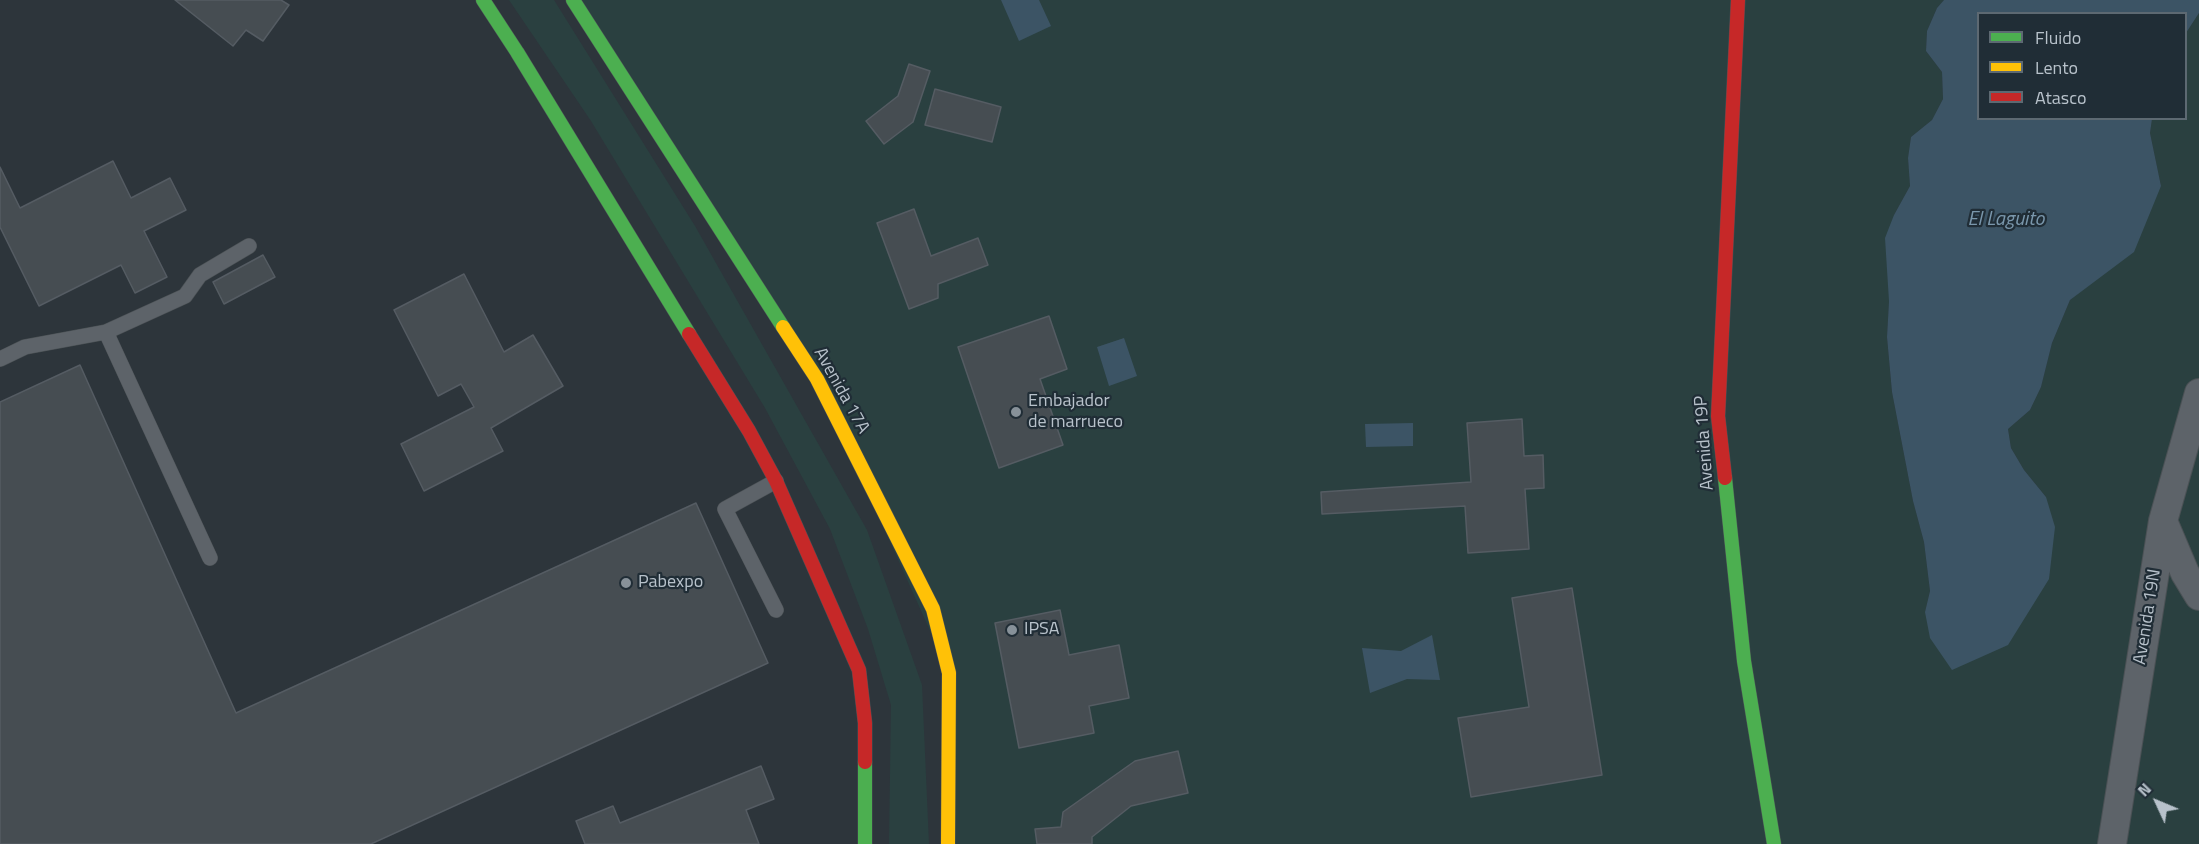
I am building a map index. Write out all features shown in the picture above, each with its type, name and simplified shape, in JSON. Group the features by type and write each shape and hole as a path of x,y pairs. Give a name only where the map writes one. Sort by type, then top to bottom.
{"main road":[{"path":"483,0 749,431 776,481 859,670 865,723 865,844"},
{"name":"Avenida 17A","path":"573,0 817,379 933,609 949,672 948,844"},
{"name":"Avenida 19P","path":"1738,0 1718,416 1744,661 1774,844"}],"street":[{"name":"Avenida 19N","path":"2112,844 2163,521 2199,393"},
{"path":"2163,521 2199,596"}],"lane":[{"path":"0,359 25,347 106,332 185,296 200,275 249,246"},
{"path":"106,332 210,558"},
{"path":"776,481 725,509 776,610"}],"green space":[{"path":"509,0 554,0 695,226 867,530 922,685 929,844 889,844 891,705 868,629 830,529 765,408 591,121"},
{"path":"573,0 1944,0 1937,8 1927,31 1926,51 1942,72 1943,99 1932,120 1911,137 1908,158 1910,186 1894,215 1887,337 1892,392 1913,501 1924,542 1930,591 1925,612 2046,497 2024,470 2011,448 2008,429 2030,410 2041,387 2052,343 2070,300 2092,282 2161,186 2150,133 2152,120 2187,120 2187,31 2199,13 2199,844 948,844 949,673 817,379"}],"water":[{"path":"1001,0 1039,0 1051,26 1019,41"},
{"name":"El Laguito","path":"1944,0 2199,0 2199,13 2187,31 2187,12 1977,12 1977,120 2152,120 2150,133 2161,186 2134,252 2070,300 2052,343 2041,387 2030,410 2008,429 2011,448 2024,470 2046,497 2055,527 2049,579 2008,645 1952,670 1930,638 1925,612 1930,591 1924,542 1913,501 1892,392 1887,337 1889,301 1885,238 1894,215 1910,186 1908,158 1911,137 1932,120 1943,99 1942,72 1926,51 1927,31 1937,8"},
{"path":"1124,338 1137,376 1109,386 1097,347"},
{"path":"1413,423 1413,446 1366,447 1365,424"},
{"path":"1432,635 1440,680 1407,679 1370,693 1362,648 1401,651"}],"building":[{"path":"175,0 281,0 289,5 263,41 246,30 233,46"},
{"path":"909,64 930,71 913,122 884,144 866,121 898,96"},
{"path":"935,89 1001,107 992,142 925,125"},
{"path":"113,161 131,198 170,178 186,210 144,231 167,277 135,293 121,265 39,306 0,227 0,167 20,208"},
{"path":"914,209 931,256 978,238 988,265 938,284 938,298 909,309 877,223"},
{"path":"263,255 275,277 224,304 213,282"},
{"path":"464,274 504,352 533,335 563,386 491,428 503,451 424,491 401,444 474,407 461,384 438,396 394,310"},
{"name":"Embajador de marrueco","path":"1049,316 1067,369 1040,379 1063,445 999,468 958,347"},
{"name":"Pabexpo","path":"80,365 236,713 696,503 768,663 371,844 0,844 0,402"},
{"path":"1522,419 1524,456 1543,455 1544,488 1525,489 1529,549 1468,553 1465,506 1322,514 1321,492 1471,482 1467,423"},
{"path":"1572,588 1602,775 1471,797 1458,718 1529,707 1512,598"},
{"path":"1060,610 1069,655 1119,645 1129,698 1089,706 1094,733 1019,748 995,623"},
{"path":"1178,751 1188,793 1131,806 1092,837 1092,844 1037,844 1035,829 1061,827 1063,812 1135,761"},
{"path":"761,766 774,799 746,810 759,844 585,844 576,821 613,806 620,823"}],"traffic: fast":[{"path":"483,0 689,334"},
{"path":"573,0 783,327"},
{"path":"1725,478 1744,661 1774,844"},
{"path":"865,762 865,844"}],"traffic: slow":[{"path":"783,327 817,379 933,609 949,673 948,844"}],"traffic: jam":[{"path":"1725,478 1718,416 1738,0"},
{"path":"689,334 749,431 776,481 859,670 865,723 865,762"}],"place":[{"name":"Embajador de marrueco","path":"1016,412"},
{"name":"Pabexpo","path":"626,583"},
{"name":"IPSA","path":"1012,630"}]}
